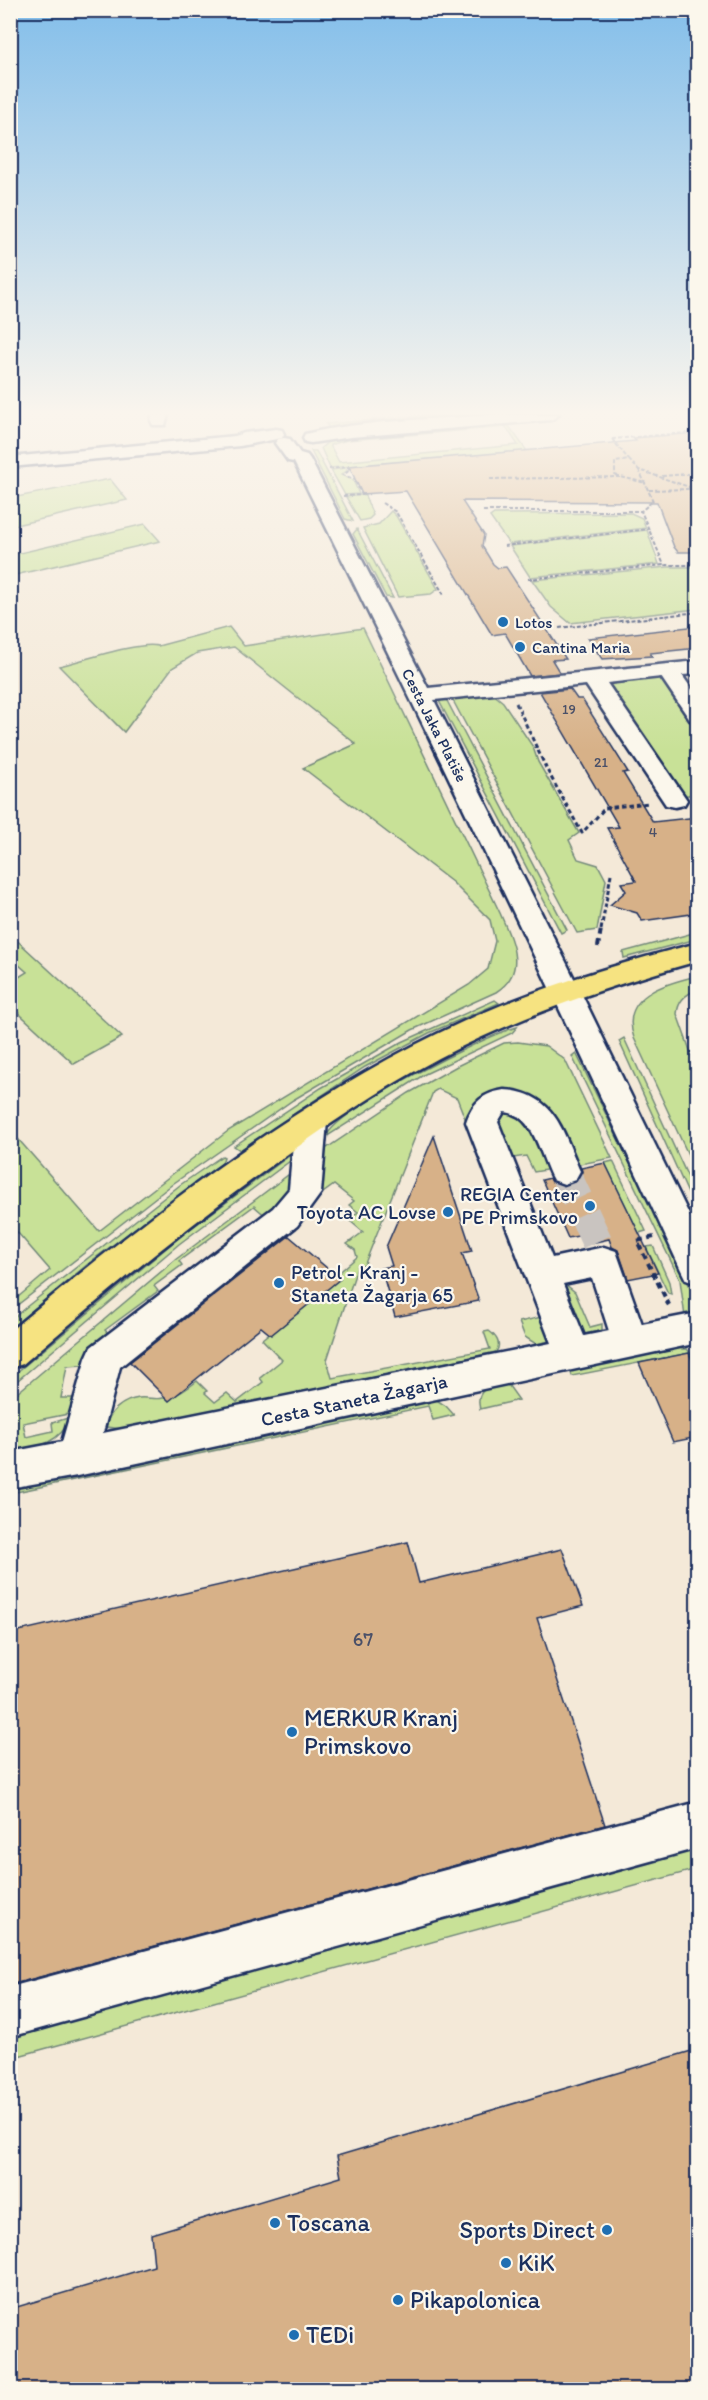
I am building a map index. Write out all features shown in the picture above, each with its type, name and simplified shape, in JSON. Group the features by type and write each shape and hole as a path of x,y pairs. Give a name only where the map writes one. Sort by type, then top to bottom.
{"main road":[{"path":"10,1353 170,1223 312,1121 372,1083 450,1040 514,1012 627,971 698,952"}],"street":[{"name":"Cesta Jaka Platiše","path":"337,527 568,992"},
{"path":"420,695 698,667"},
{"path":"667,670 698,715"},
{"path":"592,677 675,800"},
{"path":"568,992 698,1270"},
{"path":"564,1171 539,1115 531,1107 513,1101 501,1101 484,1113 482,1122 573,1354"},
{"path":"77,1458 104,1358 285,1217 305,1193 312,1121"},
{"path":"543,1274 600,1251 630,1342"},
{"name":"Cesta Staneta Žagarja","path":"10,1470 630,1342 684,1318"},
{"path":"10,2012 698,1825"}],"path":[{"path":"405,527 444,595"},
{"path":"504,546 649,529 664,565"},
{"path":"528,579 664,565 698,565"},
{"path":"559,628 698,612"},
{"path":"507,686 547,770 582,833 605,808"},
{"path":"598,947 611,874"},
{"path":"654,1237 637,1241 684,1318"}],"green space":[{"path":"132,527 148,527 160,541 11,576 11,555"},
{"path":"402,527 438,589 431,594 398,597 363,528"},
{"path":"497,527 646,528 509,544"},
{"path":"357,529 393,598 386,597 353,534"},
{"path":"647,530 659,564 530,577 510,546"},
{"path":"668,567 697,567 697,609 570,623 551,607 532,580"},
{"path":"229,627 244,646 363,628 505,924 514,955 512,975 496,992 412,1030 293,1100 174,1183 11,1310 11,1303 50,1270 11,1225 11,1131 99,1231 228,1131 469,985 488,969 495,941 490,920 452,882 303,768 356,744 234,647 197,653 172,668 124,732 59,666 138,646 158,646"},
{"path":"664,674 697,722 697,794 680,796 602,680"},
{"path":"492,693 503,702 533,747 538,762 579,833 569,840 578,859 598,865 606,880 597,930 577,933 450,695"},
{"path":"445,697 567,930 561,933 438,699"},
{"path":"697,932 697,939 624,958 623,952"},
{"path":"10,934 122,1037 74,1064 11,1006 11,982 27,972 11,958"},
{"path":"697,976 697,990 683,999 677,1014 697,1070 697,1104 690,1141 697,1155 697,1174 634,1038 631,1023 633,1011 639,1001 660,987"},
{"path":"495,1000 499,1003 429,1033 365,1067 240,1150 234,1146 321,1088 402,1042"},
{"path":"517,1027 512,1033 425,1074 326,1137 336,1125 356,1109 383,1092 445,1058"},
{"path":"624,1038 697,1197 697,1213 619,1041"},
{"path":"518,1042 546,1046 565,1060 612,1158 575,1165 566,1143 491,1096 557,1340 536,1344 525,1337 519,1322 542,1317 457,1098 438,1089 433,1092 364,1266 358,1265 327,1360 332,1378 490,1349 484,1332 489,1331 497,1340 496,1352 122,1429 106,1427 113,1412 122,1404 133,1399 168,1397 182,1392 197,1381 215,1402 227,1393 237,1402 263,1382 260,1378 282,1360 262,1339 323,1291 321,1288 357,1257 355,1250 347,1244 363,1232 349,1220 358,1212 349,1205 354,1201 334,1185 320,1195 317,1192 324,1150 409,1093 457,1066 504,1043"},
{"path":"576,1053 694,1295 697,1311 693,1316 685,1317 680,1280 572,1056"},
{"path":"497,1112 523,1112 552,1169 534,1172 526,1156 507,1159 491,1117"},
{"path":"222,1156 224,1157 222,1163 94,1259 11,1328 11,1320 25,1308 180,1185"},
{"path":"289,1156 294,1158 179,1244 11,1386 11,1377 182,1235"},
{"path":"613,1161 646,1231 639,1233 605,1163"},
{"path":"296,1169 293,1188 268,1218 254,1206 179,1261 182,1265 154,1286 158,1291 105,1330 108,1333 91,1350 83,1365 67,1366 61,1398 77,1398 73,1413 23,1423 26,1437 53,1431 52,1423 71,1417 66,1426 54,1439 46,1443 11,1453 10,1399 175,1260"},
{"path":"653,1246 669,1282 671,1294 668,1293 646,1247"},
{"path":"565,1284 575,1292 590,1327 602,1324 602,1330 580,1335 562,1287"},
{"path":"679,1345 682,1349 687,1349 697,1360 697,1372 689,1353 572,1376 569,1367"},
{"path":"502,1383 509,1386 519,1400 480,1409 479,1398 484,1390"},
{"path":"435,1399 454,1415 433,1420 428,1406 11,1493 10,1485"},
{"path":"697,1846 697,1869 11,2058 10,2035"}],"building":[{"path":"428,527 479,527 484,535 482,546 493,564 498,568 506,567 566,659 552,660 560,673 530,676 505,633 492,635"},
{"path":"666,527 698,527 698,552 678,552"},
{"path":"698,626 698,648 650,653 652,656 602,659 588,638"},
{"path":"570,689 577,699 582,699 628,772 623,773 653,822 698,817 698,913 642,921 637,913 610,905 626,891 621,883 636,881 607,828 619,827 540,692"},
{"path":"434,1136 472,1251 462,1253 479,1301 395,1317 381,1268 392,1266 386,1247"},
{"name":"REGIA Center PE Primskovo","path":"605,1163 658,1273 628,1279 618,1250 612,1247 609,1239 587,1244 583,1235 568,1238 542,1180 550,1178 552,1182 565,1186 577,1181 582,1172 581,1168"},
{"path":"289,1236 340,1279 271,1335 261,1327 169,1401 130,1362"},
{"path":"689,1353 698,1372 698,1437 673,1442 639,1363"},
{"name":"MERKUR Kranj Primskovo","path":"408,1542 419,1583 562,1549 583,1606 537,1618 605,1825 10,1985 10,1633"},
{"path":"698,2049 698,2390 10,2390 10,2309 154,2266 151,2234 341,2177 337,2156"}],"tunnel":[{"path":"564,1171 597,1242"}],"place":[{"name":"Lotos","path":"503,622"},
{"name":"Cantina Maria","path":"520,647"},
{"name":"REGIA Center PE Primskovo","path":"590,1206"},
{"name":"Toyota AC Lovse","path":"448,1212"},
{"name":"Petrol - Kranj - Staneta Žagarja 65","path":"279,1283"},
{"name":"MERKUR Kranj Primskovo","path":"292,1732"},
{"name":"Toscana","path":"275,2223"},
{"name":"Sports Direct","path":"607,2230"},
{"name":"KiK","path":"506,2263"},
{"name":"Pikapolonica","path":"398,2300"},
{"name":"TEDi","path":"294,2335"}]}
